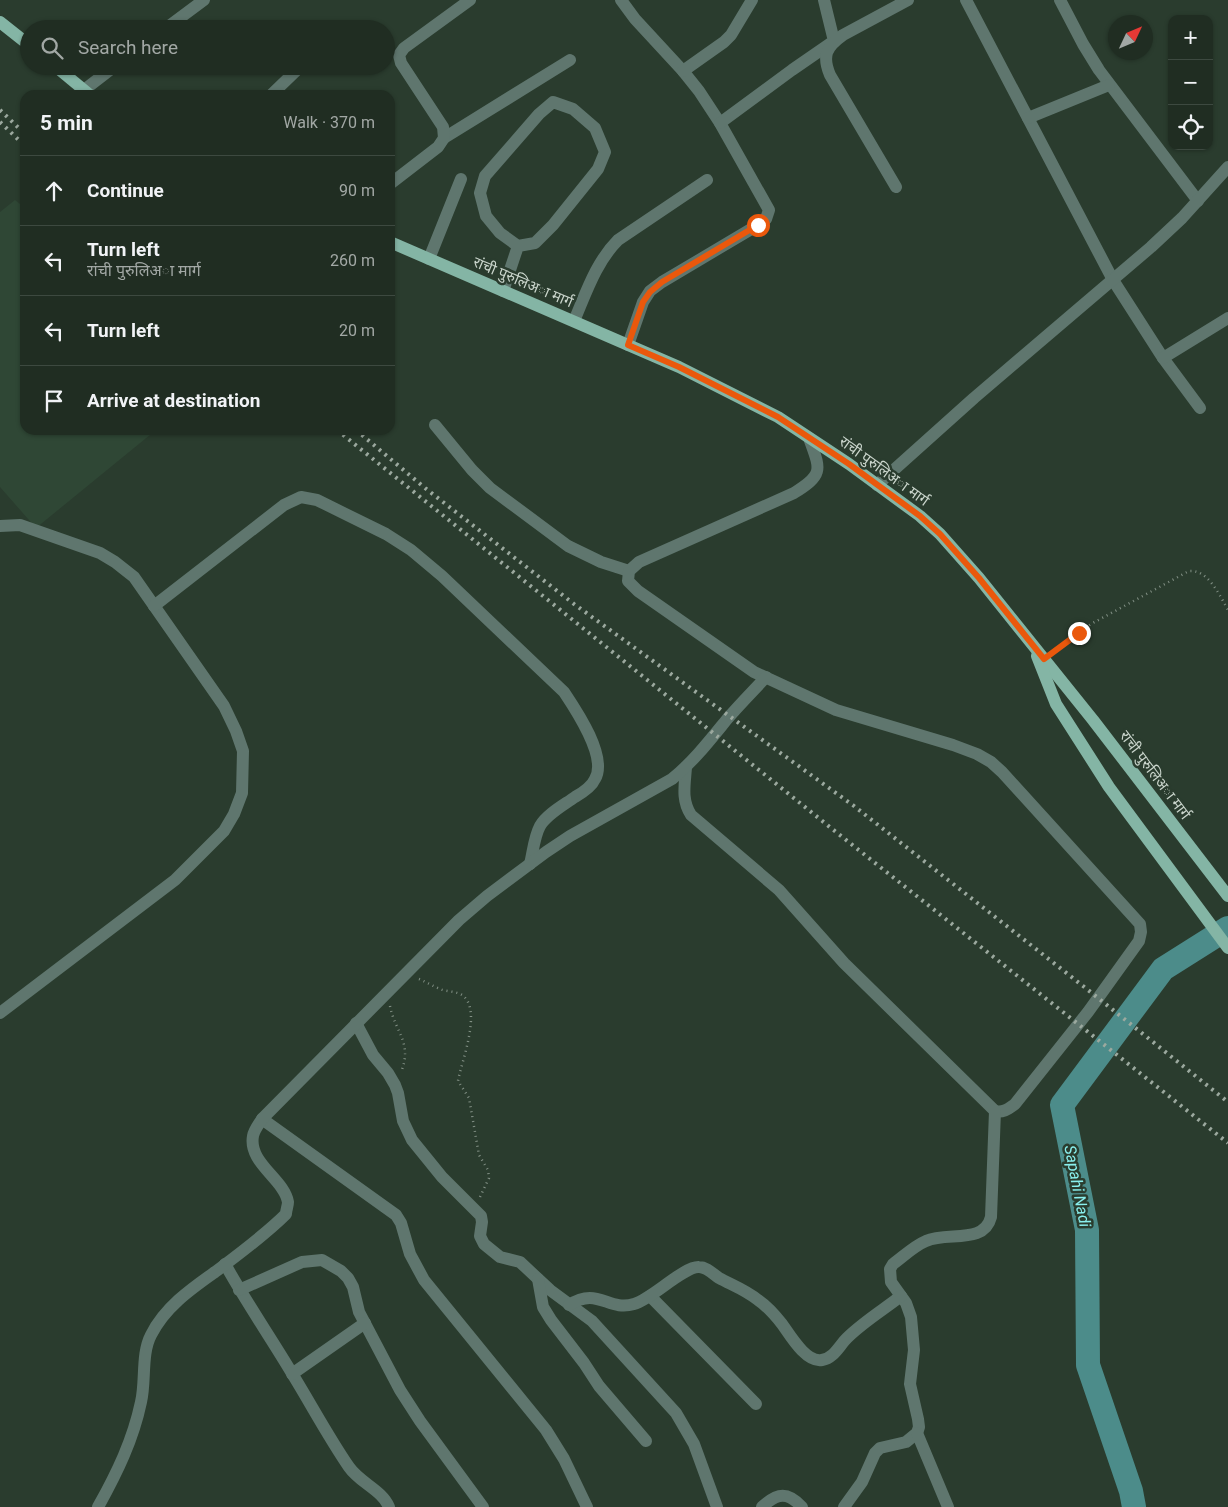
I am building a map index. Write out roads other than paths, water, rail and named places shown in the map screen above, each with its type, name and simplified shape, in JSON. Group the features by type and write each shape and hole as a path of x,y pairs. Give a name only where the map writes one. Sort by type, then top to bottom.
{"main road":[{"path":"0,22 20,38"},
{"path":"66,75 85,90"},
{"name":"रांची पुरुलिअा मार्ग","path":"395,244 679,367 778,417 849,464 920,516 940,534 979,578 1093,720 1227,895"},
{"path":"1032,644 1056,704 1109,787 1228,948"}],"street":[{"path":"177,20 204,0"},
{"path":"444,138 443,127 400,63 400,55 404,48 470,0"},
{"path":"621,0 635,19 683,71 720,123 769,210 766,219 662,282 650,292 643,302 628,345"},
{"path":"683,71 731,35 752,0"},
{"path":"824,0 834,41 826,54 825,64 896,187"},
{"path":"720,123 886,5 908,0"},
{"path":"966,0 1113,280 1164,358 1200,408"},
{"path":"1060,0 1083,44 1110,86 1198,201"},
{"path":"395,180 438,147 444,138 570,60"},
{"path":"89,90 105,75"},
{"path":"276,90 292,75"},
{"path":"1028,118 1110,86"},
{"path":"553,102 573,110 595,128 605,152 598,169 553,224 535,243 518,246 500,233 486,216 480,193 485,176 539,114 553,102"},
{"path":"877,485 974,398 1157,242 1198,201 1228,167"},
{"path":"428,259 461,179"},
{"path":"574,321 597,268 607,251 618,240 706,180"},
{"path":"503,291 518,246"},
{"path":"1164,358 1228,318"},
{"path":"435,425 472,470 490,488 568,546 601,562 629,571"},
{"path":"686,768 684,798 686,807 691,814 779,890 844,963 994,1111 1007,1110 1015,1104 1088,1012 1138,941 1141,932 1140,924 1002,772 990,762 977,754 953,745 836,710 754,672 638,591 628,581 629,571 639,562 794,493 809,484 818,473 818,464 809,438"},
{"path":"154,606 284,505 301,497 317,500 386,534 411,550 442,576 564,692 579,715 593,743 599,761 596,779 580,794 550,815 540,826 530,864"},
{"path":"0,514 20,525 100,553 134,577 224,706 243,751 244,771 242,793 234,814 224,831 175,880 0,1013"},
{"path":"0,526 20,525"},
{"path":"98,1507 124,1458 138,1416 150,1336 158,1322 186,1294 286,1214 288,1203 285,1194 258,1159 253,1147 253,1135 262,1119 473,908 570,836 672,778 686,768 699,755 729,717 766,678"},
{"path":"356,1023 373,1055 395,1085 403,1120 412,1140 442,1177 481,1216 480,1236 484,1244 500,1257 520,1262 569,1305 598,1326 676,1414 694,1444 717,1507"},
{"path":"948,1507 917,1433 918,1419 910,1384 914,1350 911,1317 906,1303 890,1282 890,1269 927,1240 982,1232 990,1222 994,1111"},
{"path":"262,1119 396,1215 401,1224 410,1254 424,1280 546,1430 564,1459 587,1507"},
{"path":"239,1290 302,1262 322,1260 341,1271 353,1287 355,1300 364,1324 400,1390 420,1421 483,1507"},
{"path":"225,1264 239,1290 349,1468 362,1482 380,1494 389,1507"},
{"path":"569,1305 579,1298 588,1297 626,1306 642,1301 686,1272 700,1267 740,1287 760,1301 783,1325 788,1334 804,1352 814,1360 822,1360 830,1357 847,1338 901,1296"},
{"path":"538,1279 543,1307 551,1320 599,1386 646,1441"},
{"path":"650,1296 756,1404"},
{"path":"292,1374 364,1324"},
{"path":"844,1507 862,1482 875,1453 880,1448 906,1442 917,1433"},
{"path":"762,1507 769,1501 786,1495 795,1499 802,1507"}],"waterway":[{"name":"Sapahi Nadi","path":"1134,1507 1131,1491 1088,1365 1087,1230 1062,1105 1163,969 1228,928"}],"railway":[{"path":"0,110 20,129"},
{"path":"0,122 20,141"},
{"path":"343,435 831,828 1228,1143"},
{"path":"362,435 425,488 574,604 854,806 1228,1102"}]}
